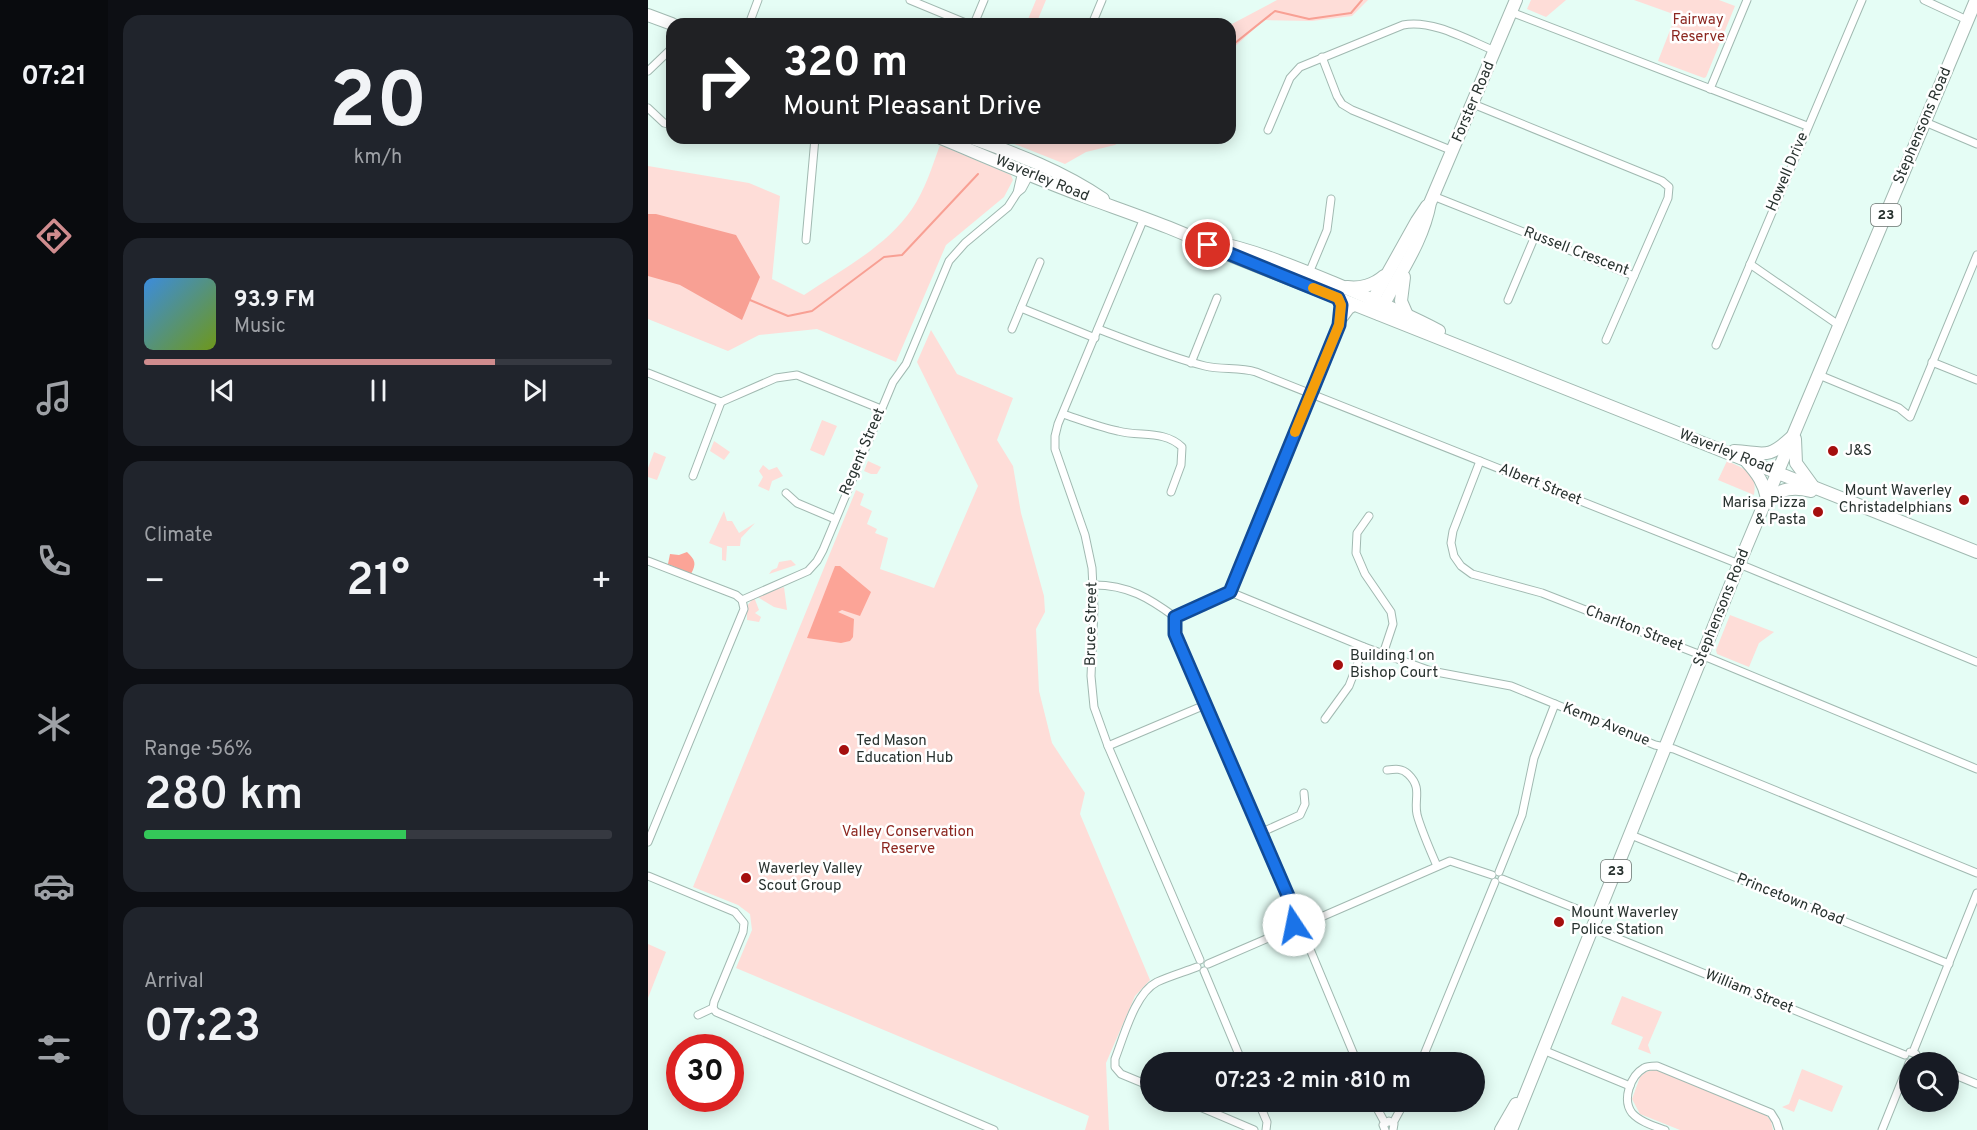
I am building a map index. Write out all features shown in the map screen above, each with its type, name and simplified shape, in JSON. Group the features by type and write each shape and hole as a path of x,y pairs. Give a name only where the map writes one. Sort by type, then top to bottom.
{"main road":[{"name":"Stephensons Road","path":"1508,1126 1543,1050 1739,564 1976,0"},
{"name":"Forster Road","path":"1372,306 1406,267 1426,224 1432,199 1514,6"},
{"path":"648,15 666,22"},
{"name":"Waverley Road","path":"959,144 1087,188 1112,205 1194,238 1222,252 1340,292 1476,351 1977,552"},
{"name":"Waverley Road","path":"1000,144 1028,166"},
{"name":"Forster Road","path":"1372,306 1417,220 1432,199"},
{"path":"1406,267 1401,301 1407,315"},
{"path":"1340,292 1371,285 1389,271"},
{"name":"Waverley Road","path":"1340,292 1372,306 1407,315 1476,351"},
{"path":"1722,451 1763,455 1773,453 1795,435"},
{"path":"1795,435 1796,463 1814,486"},
{"path":"1745,460 1765,486 1767,499 1778,492 1798,487 1831,494"}],"street":[{"path":"751,18 758,0"},
{"path":"910,0 954,18"},
{"path":"976,18 984,0"},
{"path":"1094,18 1102,0"},
{"path":"1710,89 1747,0"},
{"name":"Howell Drive","path":"1716,345 1862,0"},
{"path":"1924,0 1968,20"},
{"path":"1514,6 1710,89 1807,126"},
{"path":"1268,130 1290,78 1300,67 1403,25 1415,22 1428,24 1495,51"},
{"path":"648,72 666,54"},
{"path":"1322,57 1342,104 1453,151"},
{"name":"Russell Crescent","path":"1432,199 1535,236 1634,276 1668,198 1669,187 1662,180 1473,104"},
{"path":"648,108 666,124"},
{"path":"1924,122 1977,144"},
{"path":"806,240 814,144"},
{"name":"Regent Street","path":"742,600 808,571 820,555 881,409 893,382 912,352 949,261 965,243 1008,207 1022,189 1028,166"},
{"path":"1307,279 1327,230 1331,199"},
{"name":"Bruce Street","path":"1144,218 1054,436 1055,449 1085,535 1094,585 1092,696 1108,746 1238,1052"},
{"path":"1508,300 1535,236"},
{"path":"1819,375 1899,408 1910,417 1976,259"},
{"path":"1012,329 1040,262"},
{"path":"1750,264 1840,326"},
{"path":"1606,340 1634,276"},
{"path":"1339,325 1340,292"},
{"path":"1191,363 1216,298"},
{"path":"1175,617 1230,592 1339,325 1350,310 1372,306"},
{"path":"1021,308 1095,338"},
{"name":"Albert Street","path":"1098,329 1191,363 1220,370 1245,369 1311,394 1739,564 1977,662"},
{"path":"1932,362 1977,380"},
{"path":"648,373 721,402 776,378 797,375 881,409"},
{"path":"693,476 721,402"},
{"path":"1063,414 1121,432 1161,435 1173,439 1182,447 1183,456 1171,492"},
{"name":"Charlton Street","path":"1480,461 1450,543 1454,556 1461,566 1472,574 1542,593 1703,656 1977,769"},
{"path":"786,493 797,503 835,519"},
{"path":"1369,516 1357,533 1356,553 1365,574 1391,612 1394,624 1383,654"},
{"path":"648,561 736,595 742,600 744,609 648,842"},
{"path":"1094,585 1106,585 1131,591 1148,598 1175,617"},
{"name":"Kemp Avenue","path":"1230,592 1364,647 1431,671 1511,686 1977,873"},
{"path":"1175,617 1175,634 1353,1052"},
{"path":"1324,719 1349,686 1364,647"},
{"path":"1108,746 1205,705"},
{"path":"1425,1052 1522,815 1534,758 1555,705"},
{"path":"1387,770 1404,770 1417,787 1416,815 1437,866"},
{"path":"1260,833 1300,815 1305,804 1304,793"},
{"name":"Princetown Road","path":"1631,835 1949,964"},
{"name":"William Street","path":"1140,1082 1121,1074 1115,1067 1115,1059 1139,999 1156,982 1300,925 1450,861 1497,877 1595,923 1900,1052"},
{"path":"648,876 735,912 744,923 743,932 713,1008"},
{"path":"1914,1052 1977,893"},
{"path":"698,1015 713,1008"},
{"path":"713,1008 723,1016 994,1130"},
{"path":"1543,1050 1630,1086"},
{"path":"1665,1130 1640,1120 1628,1107 1626,1098 1630,1086 1635,1076 1644,1067 1657,1066 1771,1113 1779,1130"},
{"path":"1959,1077 1977,1084"},
{"path":"1882,1130 1899,1088"},
{"path":"1212,1112 1254,1130"},
{"path":"1263,1112 1267,1122 1266,1130"},
{"path":"1378,1112 1385,1126 1389,1121 1393,1127"},
{"path":"1393,1127 1400,1112"}],"green space":[{"path":"1036,0 1046,0 1038,18 1028,18"},
{"path":"1277,0 1368,0 1352,16 1312,21 1264,20 1236,46 1236,22"},
{"path":"1531,0 1566,0 1546,17 1527,9"},
{"name":"Fairway Reserve","path":"1634,0 1719,0 1735,6 1706,77 1658,61 1676,15"},
{"path":"1015,144 1116,144 1086,152 1065,164"},
{"path":"940,145 1011,175 1013,180 1004,197 946,245 896,362 817,329 759,335 728,351 648,319 648,166 749,183 780,196 772,279 804,295 862,257 901,223 921,194"},
{"name":"Valley Conservation Reserve","path":"931,330 957,374 1013,398 997,440 1013,466 1021,513 1044,596 1045,612 1036,629 1039,691 1052,743 1085,793 1080,814 1150,980 1135,996 1106,1063 1109,1130 1085,1130 1089,1116 736,968 752,930 750,914 738,905 693,887 856,490 864,494 860,505 872,511 867,524 877,529 875,533 888,538 880,569 934,588 978,486 917,362"},
{"path":"822,420 837,426 824,456 810,450"},
{"path":"714,441 730,452 724,460 710,451"},
{"path":"654,452 666,457 657,480 648,477 648,468"},
{"path":"868,461 881,467 877,474 864,471"},
{"path":"1727,461 1749,473 1754,482 1754,495 1718,480"},
{"path":"763,465 769,470 777,467 783,476 772,481 769,491 758,486 763,477 759,471"},
{"path":"724,511 727,521 732,521 739,533 755,523 741,538 740,546 727,546 726,561 722,560 722,548 709,543"},
{"path":"791,560 796,565 769,574 777,568 779,562"},
{"path":"784,587 787,610 774,607 756,596"},
{"path":"754,597 759,610 755,613 761,617 759,622 747,620 747,606"},
{"path":"1730,615 1774,632 1759,643 1749,667 1717,654 1716,650"},
{"path":"648,944 666,952 648,998"},
{"path":"1622,996 1662,1012 1648,1045 1651,1054 1638,1049 1643,1037 1611,1024"},
{"path":"1656,1069 1766,1115 1771,1121 1773,1130 1680,1130 1640,1114 1632,1099 1640,1077"},
{"path":"1802,1069 1843,1086 1832,1112 1799,1099 1794,1112 1782,1107 1789,1104"}],"shaded area":[{"path":"648,214 656,214 736,235 760,277 742,320 680,285 648,276"},
{"path":"687,552 694,562 691,574 668,564 670,554 679,555"},
{"path":"835,566 840,566 871,592 860,616 842,610 838,612 854,619 853,637 850,641 841,643 807,638"}],"waterway":[{"path":"1236,42 1275,11 1309,19 1351,13 1362,0"},
{"path":"750,300 788,316 812,311 884,257 902,255 978,174"}],"slow traffic":[{"path":"1295,432 1339,325 1341,305 1338,298 1313,288"}],"place":[{"name":"J&S","path":"1833,451"},
{"name":"Mount Waverley Christadelphians","path":"1964,500"},
{"name":"Marisa Pizza & Pasta","path":"1818,512"},
{"name":"Building 1 on Bishop Court","path":"1338,665"},
{"name":"Ted Mason Education Hub","path":"844,750"},
{"name":"Waverley Valley Scout Group","path":"746,878"},
{"name":"Mount Waverley Police Station","path":"1559,922"}],"route":[{"path":"1208,245 1338,298 1341,305 1339,325 1230,592 1175,617 1175,634 1298,919 1294,925"}]}
